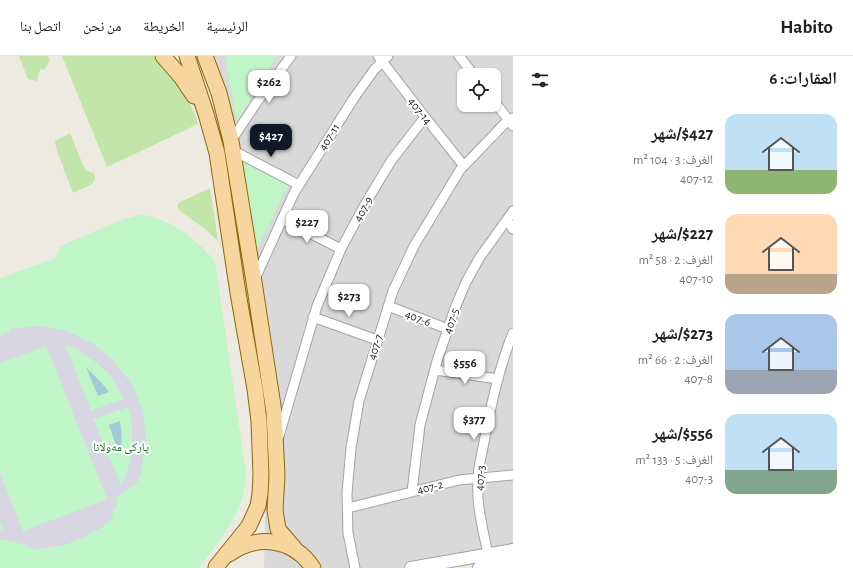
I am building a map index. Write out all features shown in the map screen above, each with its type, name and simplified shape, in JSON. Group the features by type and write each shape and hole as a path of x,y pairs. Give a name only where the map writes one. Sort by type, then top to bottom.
{"main road":[{"path":"163,56 182,78 206,114"},
{"path":"187,56 217,153 238,293 255,389 261,454 260,494 254,516 249,526 215,567"},
{"path":"205,56 219,93 232,146 254,282 274,412 277,476 275,510 278,529 295,549 313,565"},
{"path":"216,56 219,93"},
{"path":"215,567 225,557 238,548 252,543 266,541 295,549"}],"street":[{"path":"459,56 468,68"},
{"path":"289,57 257,102 232,146 299,184"},
{"name":"407-14","path":"382,58 424,117 464,166"},
{"name":"407-11","path":"254,282 299,184 354,98 382,58"},
{"path":"501,109 511,121"},
{"name":"407-9","path":"276,447 313,317 341,249 390,161 424,117"},
{"name":"407-7","path":"355,568 348,533 351,448 359,401 393,291 414,246 460,170 511,121"},
{"name":"407-5","path":"412,492 420,425 435,370 455,308 466,282 480,257 513,212"},
{"path":"282,219 341,249"},
{"path":"507,220 513,229"},
{"name":"407-6","path":"388,306 448,329"},
{"path":"313,317 377,340"},
{"name":"407-3","path":"488,554 482,524 478,478 488,421 498,379 513,333"},
{"path":"435,370 498,379"},
{"name":"407-2","path":"348,508 459,480 513,475"},
{"path":"411,568 513,550"},
{"path":"479,568 513,562"}],"shaded area":[{"path":"199,56 513,56 513,555 431,568 264,568 267,450 223,147 210,91"},
{"path":"36,326 65,330 94,344 112,359 131,383 143,412 146,441 141,473 135,486 131,486 118,496 116,499 117,506 111,513 114,517 101,528 65,545 40,549 27,548 27,545 0,539 0,530 3,530 0,522 0,473 23,531 107,499 46,346 0,363 0,339 3,333 10,332 10,329","holes":["65,345 77,349 97,363 110,375 124,399 91,411","128,407 132,423 132,445 130,462 121,485 93,419"]}],"green space":[{"path":"19,56 48,56 50,61 44,70 41,69 39,72 37,81 28,79"},
{"path":"62,56 154,56 169,71 181,87 191,105 198,124 107,167"},
{"path":"225,56 277,56 237,121"},
{"path":"70,133 85,170 94,173 95,179 92,184 73,193 57,151 55,141"},
{"path":"240,158 289,184 254,255"},
{"path":"210,188 218,241 205,229 180,211 177,206 180,202"},
{"name":"پارکی مەولانا","path":"137,215 159,219 180,230 200,245 215,262 246,473 241,501 230,524 199,568 0,568 0,278 56,258 61,246 118,221"}],"water":[{"path":"86,367 101,382 109,392 98,396"},
{"path":"120,421 122,438 119,454 109,425"}]}
